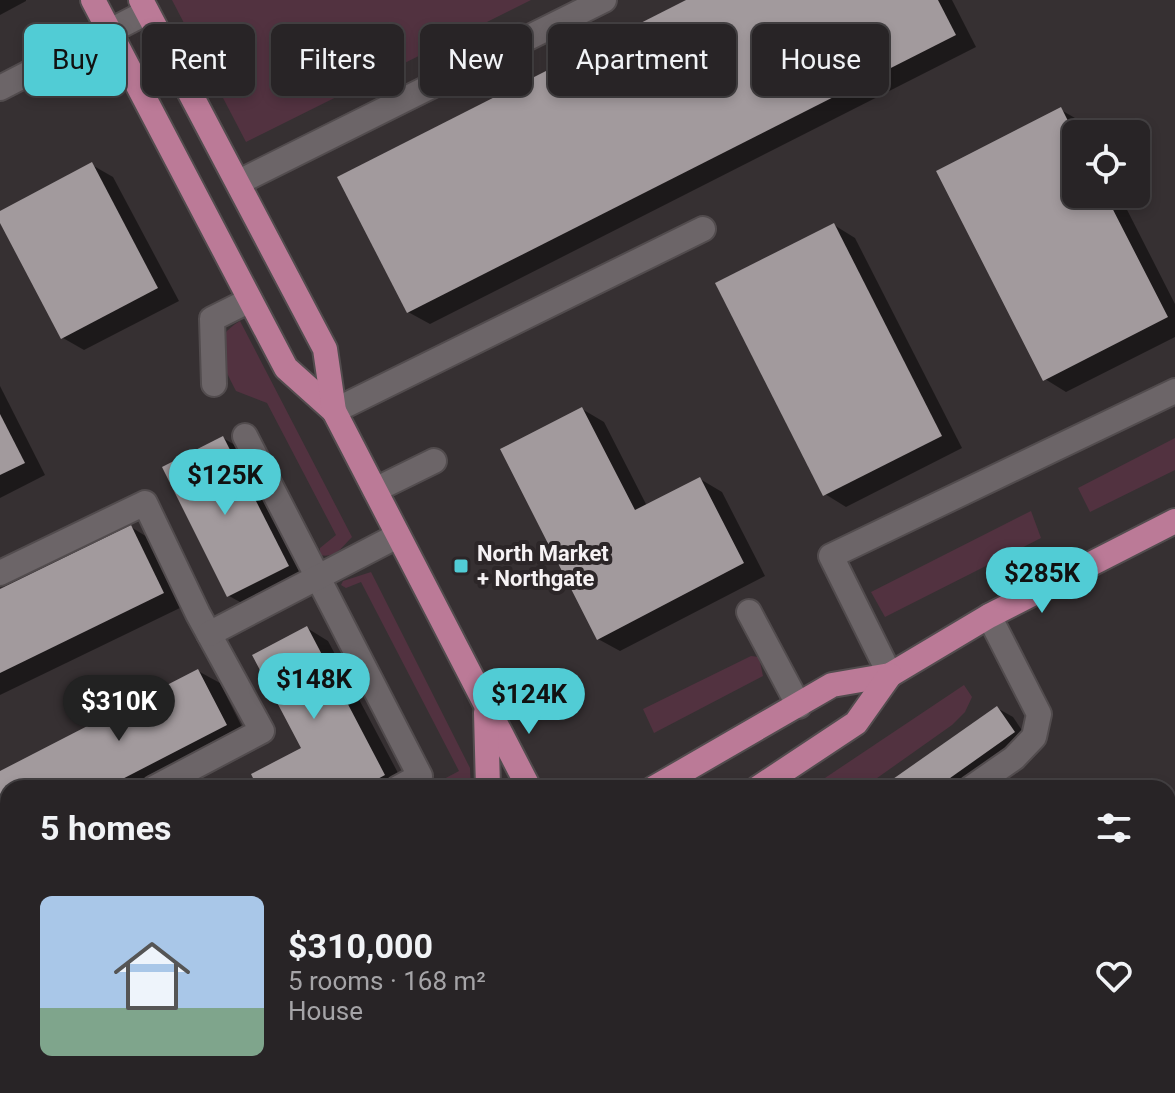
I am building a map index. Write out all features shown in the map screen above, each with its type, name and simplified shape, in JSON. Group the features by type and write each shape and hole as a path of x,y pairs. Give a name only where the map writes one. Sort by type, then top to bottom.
{"main road":[{"path":"93,0 106,24"},
{"path":"144,6 325,349 334,411 525,780"},
{"path":"126,62 286,368 334,411"},
{"path":"668,780 832,685 890,675 989,616 1175,521"},
{"path":"770,780 856,723 890,675"},
{"path":"486,706 488,780"}],"street":[{"path":"239,182 604,0"},
{"path":"120,24 144,6"},
{"path":"0,88 24,76"},
{"path":"334,411 703,229"},
{"path":"214,384 212,319 250,300"},
{"path":"890,675 831,556 1175,391"},
{"path":"245,436 420,776 413,780"},
{"path":"375,490 434,461"},
{"path":"0,573 145,503 209,634 262,731 169,780"},
{"path":"209,634 397,536"},
{"path":"749,612 799,706"},
{"path":"982,780 1014,758 1034,737 1039,714 989,616"}],"shaded area":[{"path":"172,0 531,0 483,24 420,24 420,55 404,63 404,24 271,24 271,96 338,96 246,142 222,96 255,96 255,24 185,24"},
{"path":"240,321 352,537 334,554 320,555 320,548 336,535 267,403 236,391 222,361 220,344 223,336"},
{"path":"1175,438 1175,470 1090,512 1078,488"},
{"path":"1031,511 1041,538 885,617 871,592"},
{"path":"371,572 470,768 471,780 442,780 459,771 361,582 346,588 341,585 343,581"},
{"path":"751,656 759,657 763,676 654,733 643,709"},
{"path":"964,685 972,697 965,712 952,725 874,780 822,780"}],"building":[{"path":"686,0 938,0 956,35 889,69 889,24 752,24 752,96 836,96 407,313 337,177 497,96 532,96 532,78 548,70 548,96 736,96 736,24 639,24"},
{"path":"1061,107 1068,120 1062,120 1062,208 1112,208 1168,317 1043,381 936,171"},
{"path":"92,162 158,288 61,339 0,223 0,211"},
{"path":"834,223 942,436 823,496 715,283"},
{"path":"582,407 635,510 700,477 744,563 597,640 500,449"},
{"path":"0,414 25,463 0,475"},
{"path":"223,436 289,566 227,597 162,467"},
{"path":"131,525 164,593 0,673 0,589"},
{"path":"307,626 385,775 376,780 254,780 251,774 301,748 252,655"},
{"path":"198,669 227,725 120,780 0,780 0,771"},
{"path":"997,706 1015,732 947,780 892,780"}],"place":[{"name":"North Market + Northgate","path":"461,566"}]}
